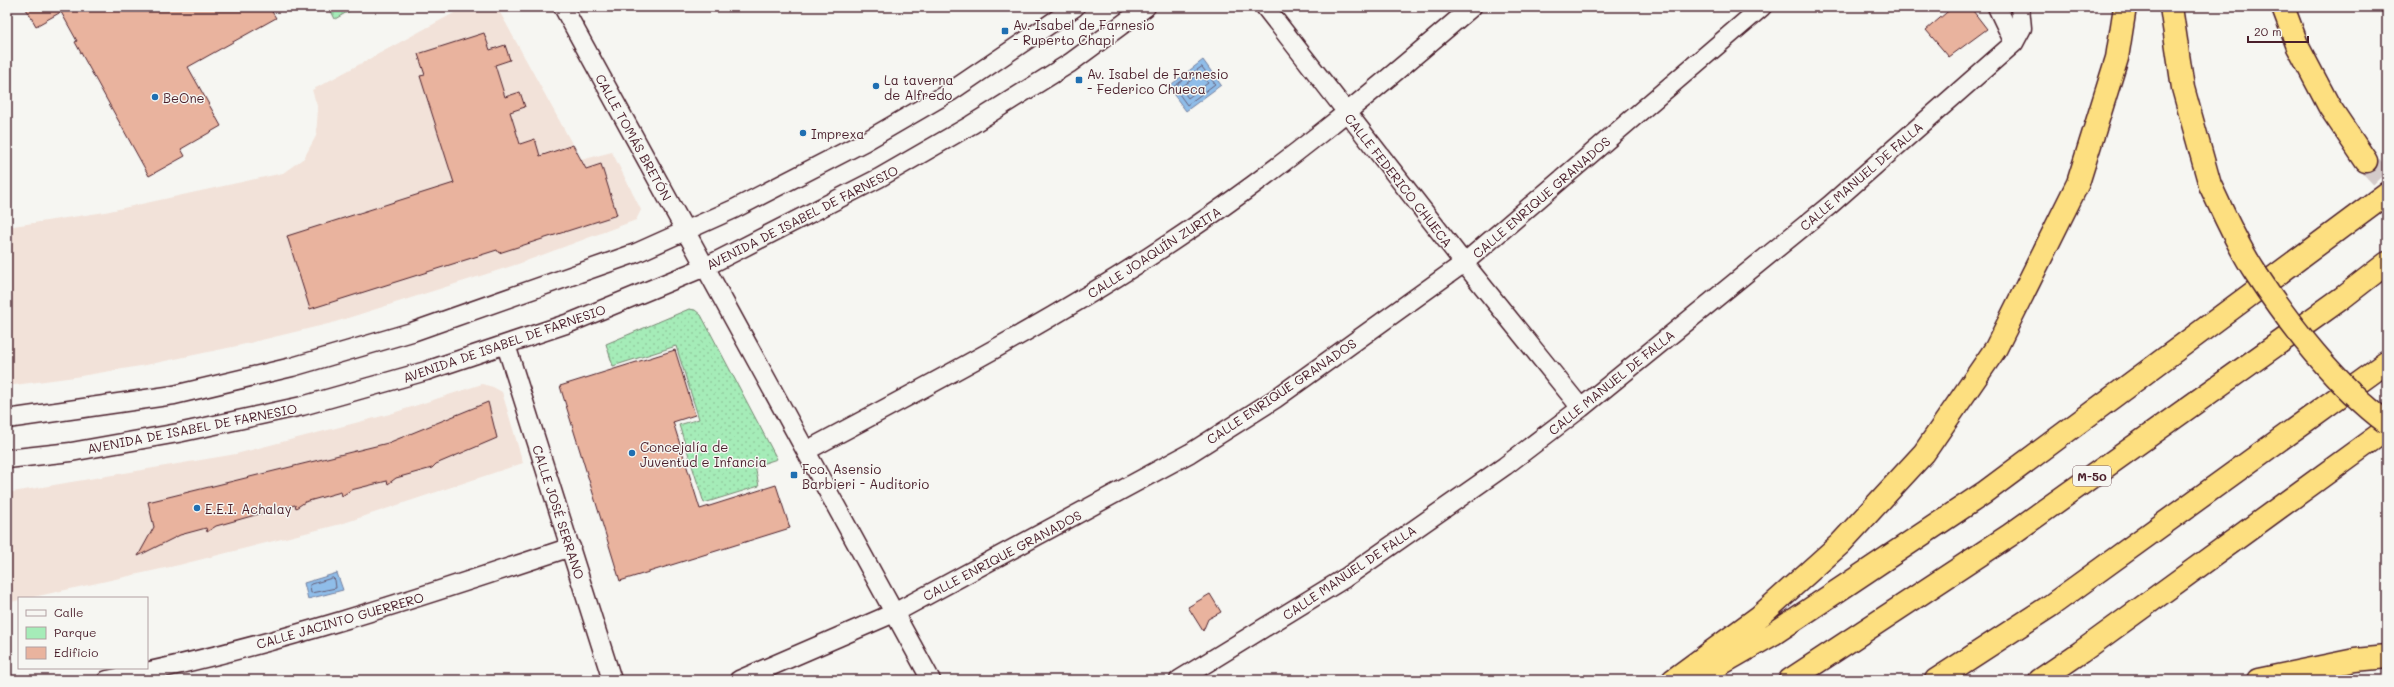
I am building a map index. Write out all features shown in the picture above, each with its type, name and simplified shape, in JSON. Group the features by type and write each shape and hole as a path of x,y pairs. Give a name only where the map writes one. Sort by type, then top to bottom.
{"highway":[{"path":"1672,680 1760,616 1840,544 1924,453 1991,355 2078,183 2117,58 2125,7"},
{"path":"2171,7 2183,88 2210,185 2254,271 2308,346 2371,412 2387,423"},
{"path":"2283,7 2298,47 2329,106 2366,161"},
{"path":"1693,680 1773,634 1984,493 2387,194"},
{"name":"M-50","path":"1790,680 2010,535 2342,298 2387,263"},
{"path":"1936,680 2050,606 2387,362"},
{"path":"2040,680 2088,648 2387,429"},
{"path":"2258,680 2355,660 2387,657"}],"street":[{"name":"CALLE TOMÁS BRETÓN","path":"563,7 931,680"},
{"path":"7,418 174,394 300,365 412,332 532,292 636,253 734,209 870,138 950,92 1075,7"},
{"name":"AVENIDA DE ISABEL DE FARNESIO","path":"7,459 71,452 171,434 302,406 426,371 572,322 705,267 878,178 971,126 1070,63 1146,7"},
{"name":"CALLE FEDERICO CHUECA","path":"1265,7 1464,264 1581,408"},
{"name":"CALLE JOAQUÍN ZURITA","path":"806,451 1009,341 1092,294 1203,220 1348,113 1472,7"},
{"name":"CALLE ENRIQUE GRANADOS","path":"739,680 894,613 1190,453 1275,399 1464,264 1762,7"},
{"path":"1997,7 2014,43"},
{"path":"2014,43 2022,28 2020,7"},
{"name":"CALLE MANUEL DE FALLA","path":"1179,680 1345,578 1505,466 1581,408 1830,205 2014,43"},
{"name":"CALLE JOSÉ SERRANO","path":"506,345 612,680"},
{"name":"CALLE JACINTO GUERRERO","path":"107,680 287,637 428,594 571,547"}],"shaded area":[{"path":"465,7 497,7 581,160 612,152 641,210 636,220 518,264 332,323 237,346 146,365 75,377 7,386 7,227 105,212 283,173 304,158 316,136 318,109 312,90"},
{"name":"E.E.I. Achalay","path":"482,384 493,387 502,392 523,463 341,524 179,565 34,597 18,597 18,600 7,603 7,493 236,454 390,414"}],"green space":[{"path":"329,7 356,7 335,19"},
{"path":"689,309 695,310 701,315 777,459 755,466 759,486 704,503 679,425 699,419 676,346 613,366 606,344"}],"water":[{"path":"1203,60 1221,85 1186,111 1168,87"},
{"path":"337,573 343,590 308,599 304,583"}],"building":[{"name":"BeOne","path":"25,7 269,7 276,18 188,67 221,126 181,149 185,156 149,176 75,42 77,41 61,12 36,26"},
{"path":"1953,7 1970,7 1987,29 1949,57 1926,30"},
{"path":"484,33 490,50 505,45 510,60 495,65 505,97 520,92 525,107 510,112 520,144 535,139 540,156 573,145 586,169 601,164 617,215 499,253 497,250 310,309 287,236 454,183 420,76 425,75 418,54"},
{"name":"Concejalía de Juventud e Infancia","path":"675,350 695,415 673,422 700,509 776,485 790,528 620,581 560,386"},
{"path":"488,402 497,438 436,464 432,468 396,478 388,484 387,481 351,490 342,496 341,492 305,502 296,508 295,505 216,526 207,532 206,528 180,535 138,556 154,527 148,502 388,443"},
{"path":"1210,594 1221,612 1208,619 1203,631 1188,607"}],"tunnel":[{"path":"2366,161 2387,183"}],"place":[{"name":"Av. Isabel de Farnesio - Ruperto Chapi","path":"1005,31"},
{"name":"Av. Isabel de Farnesio - Federico Chueca","path":"1079,80"},
{"name":"La taverna de Alfredo","path":"876,86"},
{"name":"BeOne","path":"155,97"},
{"name":"Imprexa","path":"803,133"},
{"name":"Concejalía de Juventud e Infancia","path":"632,453"},
{"name":"Fco. Asensio Barbieri - Auditorio","path":"794,475"},
{"name":"E.E.I. Achalay","path":"197,508"}]}
